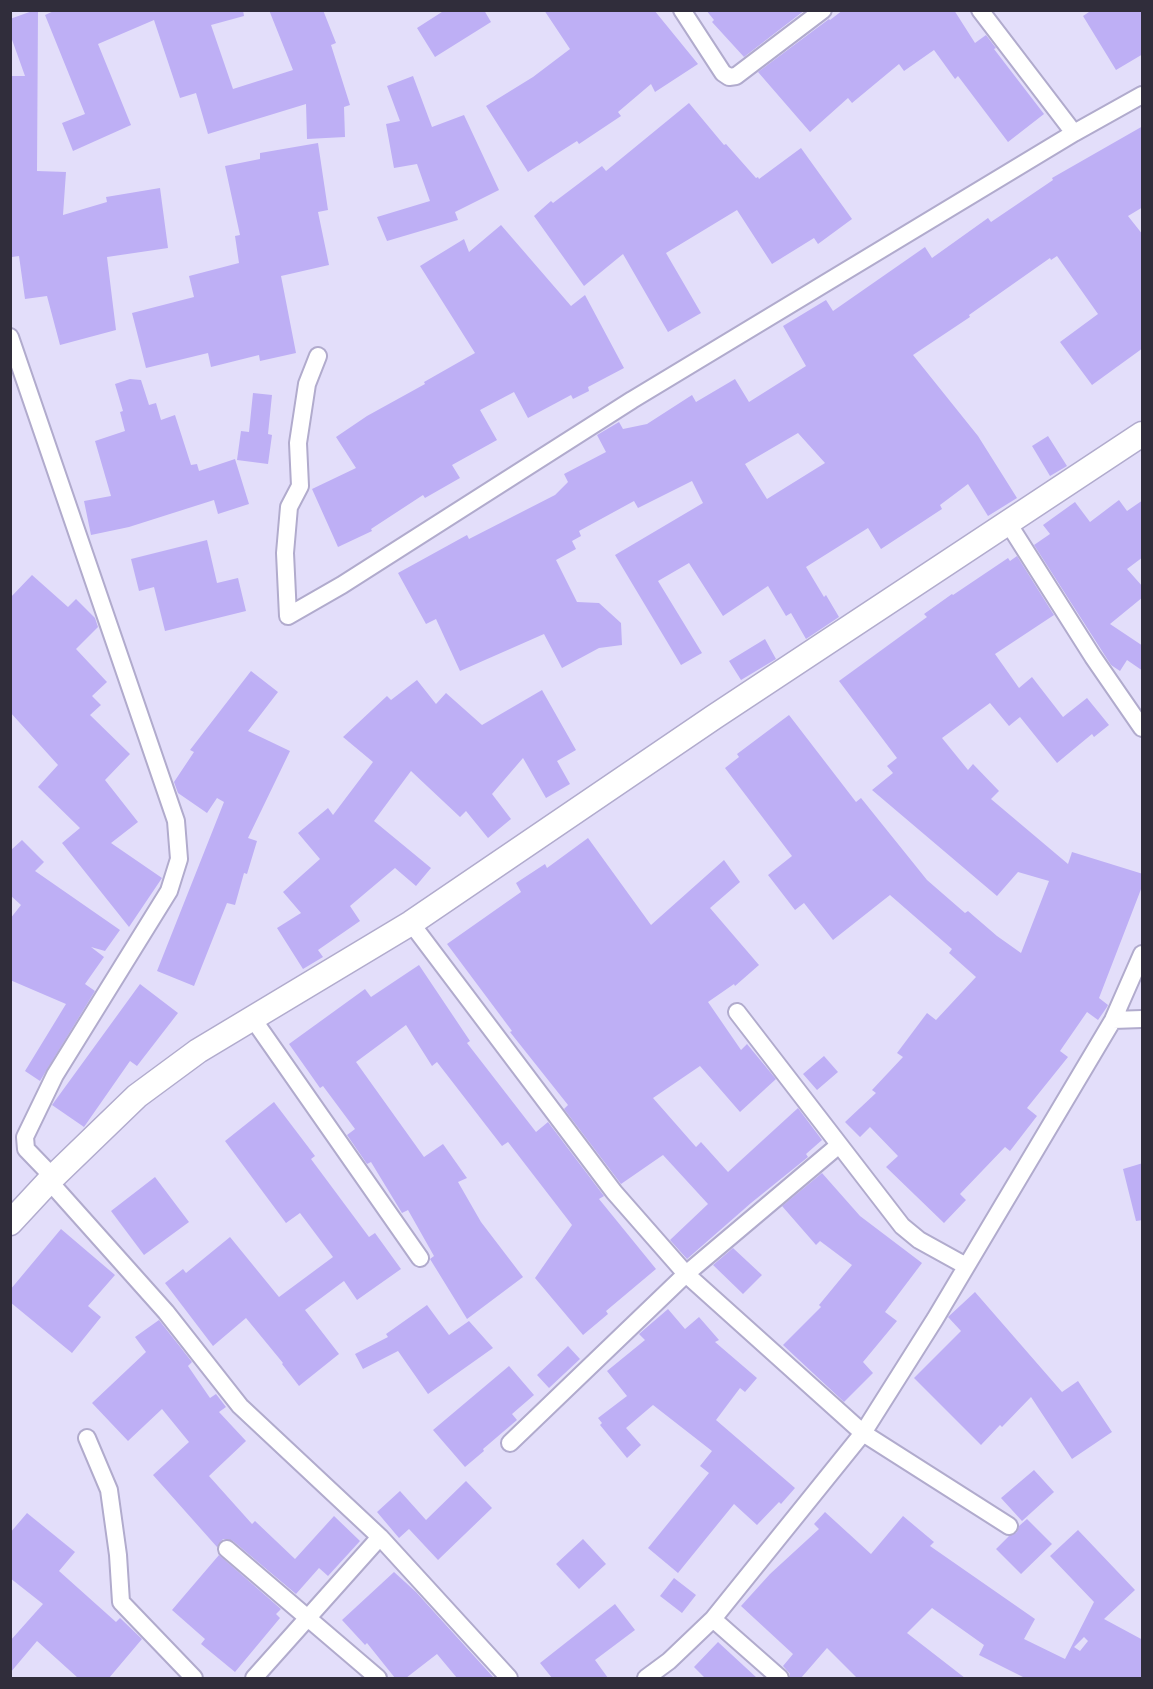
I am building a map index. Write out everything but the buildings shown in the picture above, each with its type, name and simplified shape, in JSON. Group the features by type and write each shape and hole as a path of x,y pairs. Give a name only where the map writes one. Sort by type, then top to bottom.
{"street":[{"path":"682,10 723,73 729,77 736,76 823,10"},
{"path":"980,10 1074,133"},
{"path":"318,356 307,384 298,443 300,486 289,507 285,553 288,616 342,585 632,400 1074,133 1143,95"},
{"path":"10,337 176,821 179,858 169,891 55,1075 25,1137 26,1149 166,1312 240,1406 380,1537 509,1678"},
{"path":"10,1223 51,1179 137,1096 198,1051 411,923 704,724 1143,434"},
{"path":"1008,523 1093,657 1143,728"},
{"path":"411,923 614,1192 686,1274 863,1433 1010,1526"},
{"path":"646,1678 669,1661 713,1619 863,1433 1113,1020 1143,954"},
{"path":"737,1012 910,1233 966,1266"},
{"path":"254,1019 420,1258"},
{"path":"1113,1020 1143,1019"},
{"path":"510,1443 686,1274 839,1145"},
{"path":"87,1438 109,1490 118,1555 121,1602 194,1678"},
{"path":"254,1678 380,1537"},
{"path":"227,1550 378,1678"},
{"path":"713,1619 780,1678"}]}
